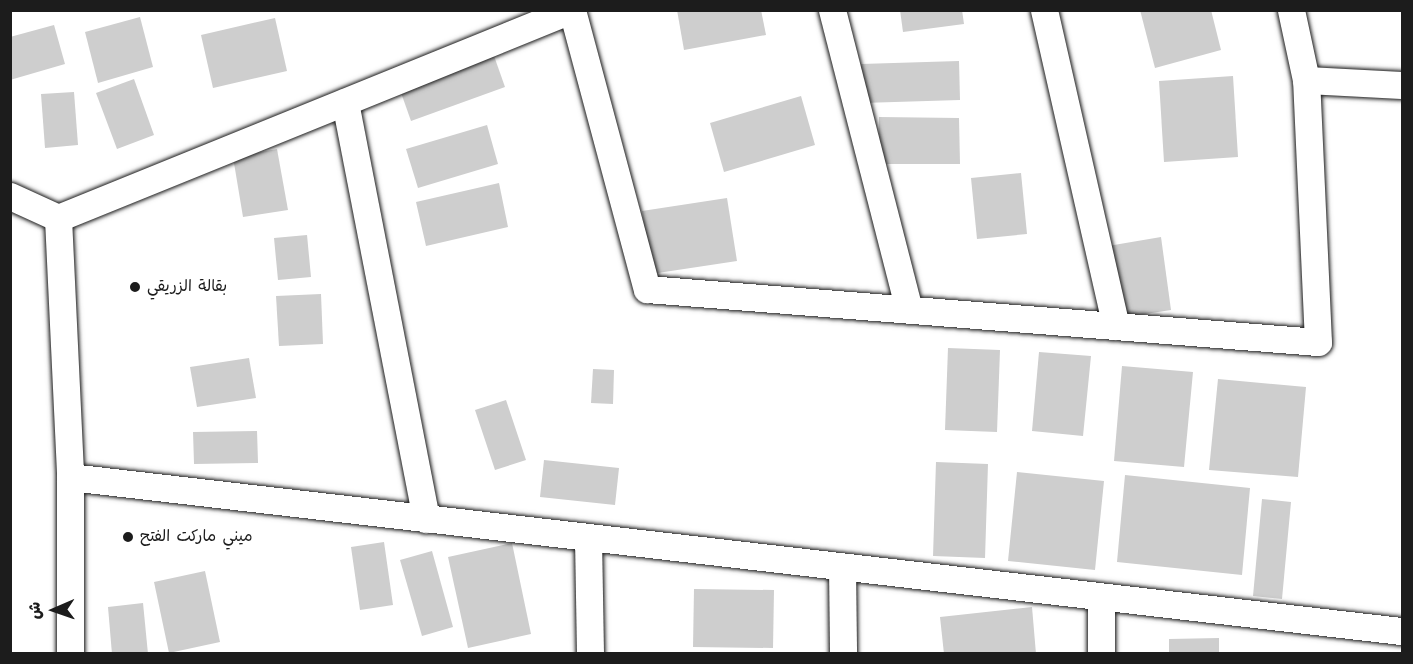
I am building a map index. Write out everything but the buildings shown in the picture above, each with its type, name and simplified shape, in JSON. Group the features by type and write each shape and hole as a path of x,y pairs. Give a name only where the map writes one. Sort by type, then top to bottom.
{"street":[{"path":"10,196 58,218 572,10 647,289 1318,342 1306,80 1291,10"},
{"path":"832,10 909,309"},
{"path":"1044,10 1116,326"},
{"path":"1306,80 1402,85"},
{"path":"345,102 426,519"},
{"path":"58,218 70,477 70,654"},
{"path":"70,477 1101,598 1366,641 1402,631"},
{"path":"588,538 590,654"},
{"path":"842,567 843,654"},
{"path":"1101,598 1101,654"}],"place":[{"name":"بقالة الزريقي","path":"135,287"},
{"name":"ميني ماركت الفتح","path":"128,537"}]}
